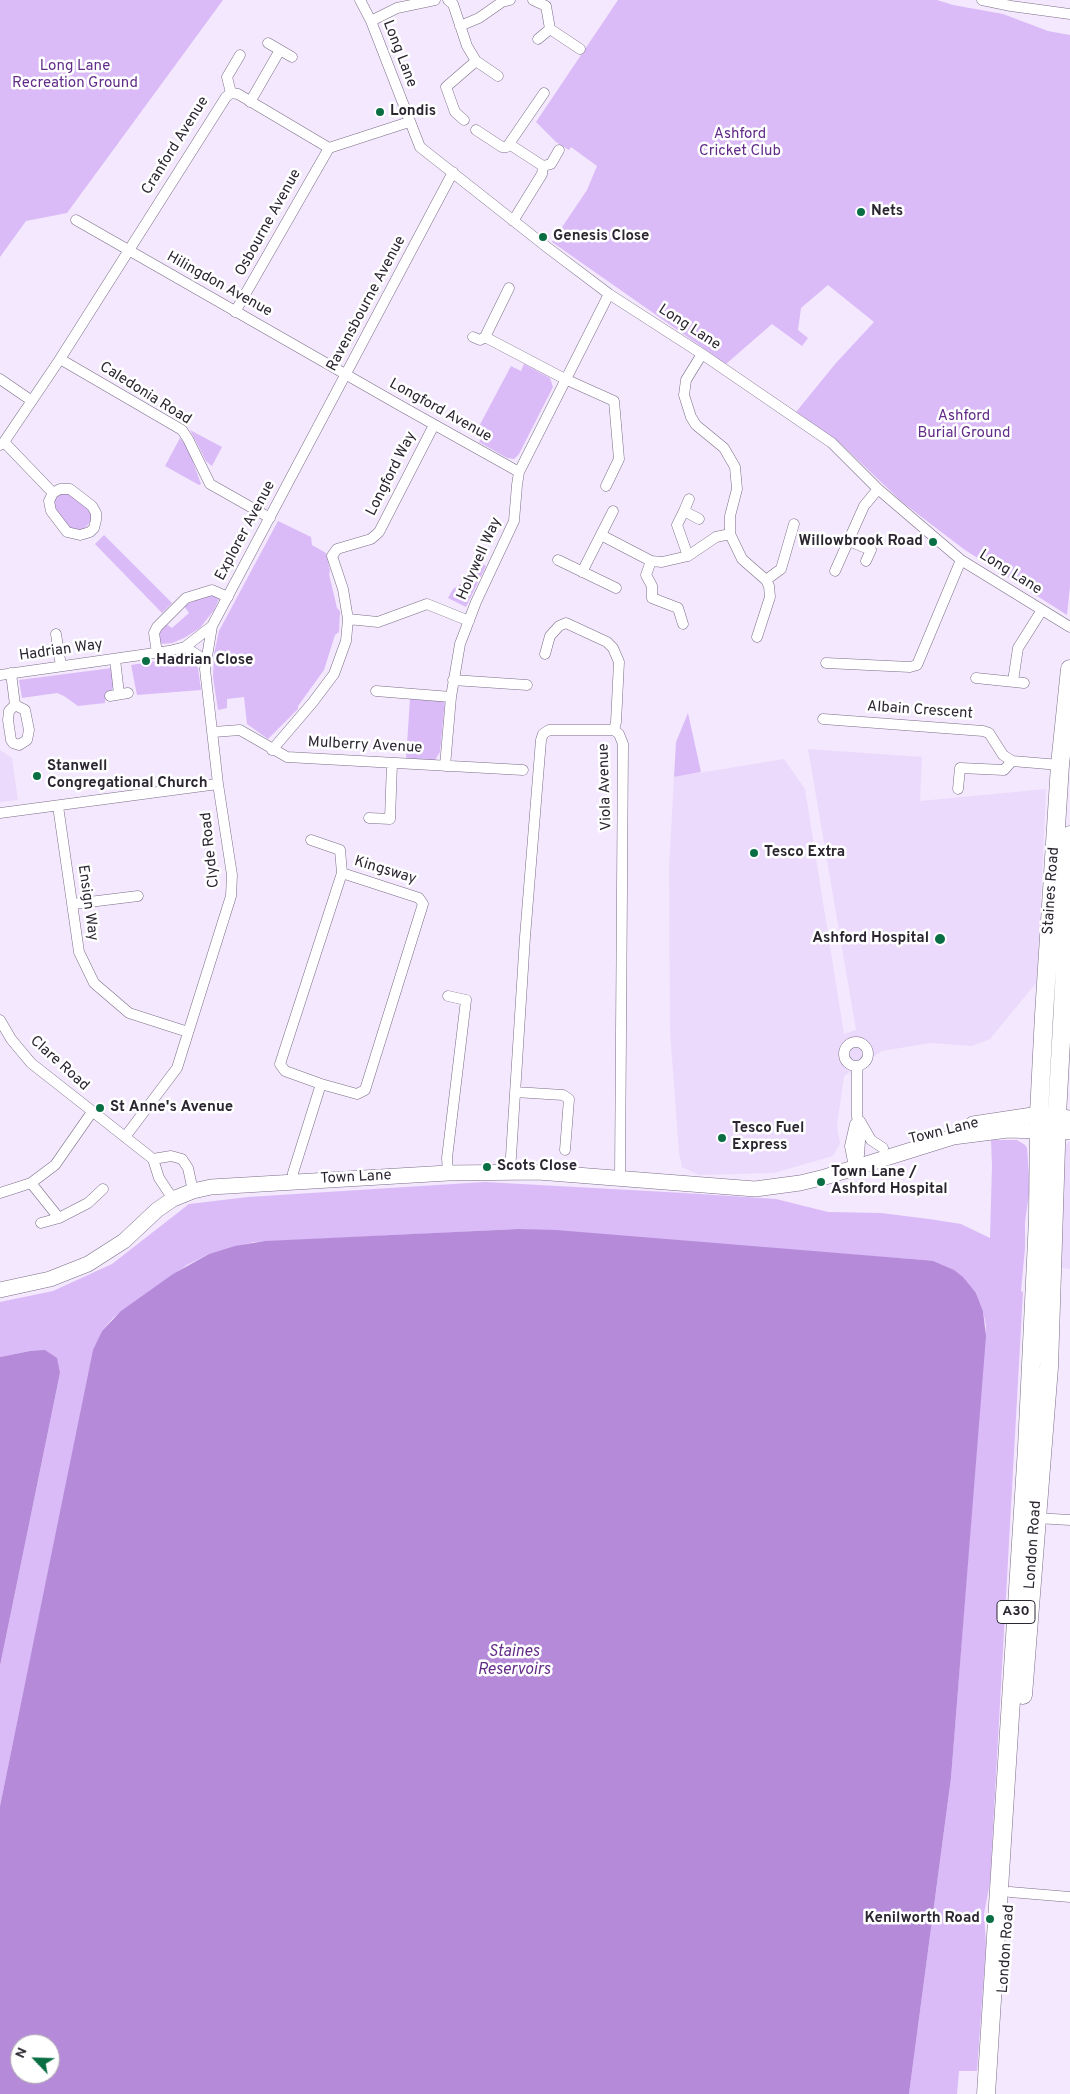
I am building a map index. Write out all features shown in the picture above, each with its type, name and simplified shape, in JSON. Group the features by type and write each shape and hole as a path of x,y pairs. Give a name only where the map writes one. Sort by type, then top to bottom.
{"highway":[{"name":"Staines Road","path":"1055,1123 1060,765 1070,669"},
{"name":"Staines Road","path":"1055,1123 1066,958 1070,835"},
{"name":"London Road","path":"998,2094 1036,1518 1049,1367 1055,1123"},
{"name":"A30","path":"986,2094 1027,1448 1038,1219 1055,1123"}],"main road":[{"name":"Town Lane","path":"855,1160 883,1148 968,1125 1055,1123"},
{"name":"Town Lane","path":"0,1290 50,1279 88,1264 124,1241 157,1210 173,1199 193,1191 211,1187 448,1173 510,1172 570,1173 741,1187 782,1180 855,1160 953,1137 1055,1123"}],"street":[{"name":"Long Lane","path":"360,0 371,21 420,147 609,294 702,354 832,443 878,489 962,560 1070,627"},
{"path":"371,21 397,8 436,0"},
{"path":"448,0 456,11 467,46 476,61 498,76"},
{"path":"460,26 479,18 502,2 510,0"},
{"path":"533,0 546,6 550,29 580,49"},
{"path":"982,0 1010,6 1070,14"},
{"path":"538,39 550,29"},
{"path":"268,42 292,57"},
{"path":"250,102 280,50"},
{"path":"231,92 228,77 240,55"},
{"path":"446,87 476,61"},
{"path":"435,84 446,87"},
{"path":"446,87 455,112 464,120"},
{"name":"Cranford Avenue","path":"2,444 60,359 128,250 231,92 238,94 329,148"},
{"path":"476,130 502,147 506,147 544,93"},
{"path":"329,148 409,122"},
{"path":"509,144 543,166 551,164 559,150"},
{"name":"Osbourne Avenue","path":"236,312 329,148"},
{"path":"513,221 542,174 543,166"},
{"name":"Ravensbourne Avenue","path":"306,450 453,172"},
{"name":"Hilingdon Avenue","path":"76,220 347,375"},
{"path":"474,337 480,340 485,337 509,288"},
{"name":"Holywell Way","path":"444,766 451,697 460,644 480,594 514,522 516,485 519,472 609,294"},
{"path":"485,337 566,379 614,401 619,459 606,486"},
{"path":"702,354 686,380 684,395 691,417 696,425 724,448 735,467 737,490 730,516 730,534 742,560 766,580 769,586 770,598 757,637"},
{"name":"Caledonia Road","path":"60,359 182,430 210,484 270,518"},
{"name":"Longford Avenue","path":"347,375 519,472"},
{"path":"0,380 32,401"},
{"name":"Longford Way","path":"272,750 334,674 346,641 348,619 343,589 332,556 337,549 372,539 379,532 434,425"},
{"path":"2,444 53,493"},
{"name":"Explorer Avenue","path":"212,626 306,450"},
{"path":"60,489 70,489 92,506 96,513 94,528 80,536 67,532 51,511 49,501 53,493 60,489"},
{"path":"835,571 864,506 878,489"},
{"path":"688,556 677,525 689,499"},
{"path":"582,572 613,511"},
{"path":"684,511 699,519"},
{"path":"766,580 781,569 794,524"},
{"path":"601,536 651,561 662,562 688,556 716,537 730,534"},
{"path":"849,541 871,550 866,561"},
{"path":"558,560 616,588"},
{"path":"826,663 910,667 917,665 962,560"},
{"path":"651,561 646,575 652,586 652,598 678,608 683,624"},
{"path":"156,653 154,633 157,627 186,598 212,590 228,597"},
{"path":"348,619 378,622 427,604 469,621"},
{"path":"1013,681 1018,648 1042,610"},
{"path":"545,654 550,636 559,626 566,623 570,612"},
{"path":"566,623 606,642 616,654 619,662 614,730"},
{"name":"Hadrian Way","path":"0,674 115,659 185,647 212,626"},
{"name":"Clyde Road","path":"124,1137 177,1068 230,896 232,875 218,784 205,670 205,660 212,626"},
{"path":"56,634 61,666"},
{"path":"185,647 205,660"},
{"name":"Hadrian Way","path":"115,659 119,694"},
{"name":"Hadrian Way","path":"11,673 16,705"},
{"path":"976,678 1024,683"},
{"path":"454,680 527,685"},
{"path":"376,691 451,697"},
{"name":"Albain Crescent","path":"823,719 983,731 989,733 1003,755 1012,761"},
{"name":"Mulberry Avenue","path":"213,732 240,730 287,757 523,770"},
{"name":"Viola Avenue","path":"510,1172 537,771 541,740 543,734 549,730 614,730 619,734 623,744 620,1178"},
{"path":"958,789 960,768 1004,770 1012,761 1060,765"},
{"path":"369,818 390,819 392,763"},
{"path":"0,813 218,784"},
{"name":"Ensign Way","path":"58,806 79,952 94,983 129,1013 188,1032"},
{"path":"311,840 340,850 342,873"},
{"name":"Kingsway","path":"342,873 419,898 423,904 365,1090 357,1094 321,1084 285,1071 280,1064 342,873"},
{"path":"73,904 138,896"},
{"path":"448,996 466,1000 448,1158 448,1173"},
{"name":"Clare Road","path":"0,1020 11,1039 31,1063 153,1158"},
{"path":"855,1160 850,1146 857,1116 857,1066"},
{"path":"293,1182 293,1173 321,1084"},
{"path":"515,1092 562,1095 569,1099 565,1150"},
{"path":"1,1192 30,1183 55,1165 92,1112"},
{"path":"857,1116 871,1140 883,1148"},
{"path":"173,1199 159,1178 153,1158 171,1156 182,1159 188,1168 193,1191"},
{"path":"30,1183 59,1218"},
{"path":"41,1223 59,1218 88,1203 103,1189"},
{"path":"1036,1518 1070,1520"},
{"path":"1010,1892 1070,1897"}],"shaded area":[{"path":"808,749 922,757 920,801 1046,789 1037,982 990,1039 972,1046 931,1043 882,1051 844,1076 837,1126 840,1144 833,1156 774,1173 699,1175 682,1167 679,1153 670,1031 669,867 674,777 784,759 805,789 844,1034 856,1030"},
{"path":"0,750 12,758 18,800 0,802"},
{"path":"1070,1141 1070,1269 1061,1268 1061,1216 1064,1147"}],"green space":[{"name":"Long Lane Recreation Ground","path":"0,0 223,0 67,213 26,221 0,257"},
{"path":"618,0 937,0 953,5 1003,14 1048,31 1070,35 1070,586 1067,615 965,550 902,502 839,442 796,412 836,363 874,322 828,285 801,308 798,330 808,338 802,346 772,324 726,364 552,242 587,190 597,166 571,147 569,150 556,142 536,122"},
{"path":"524,364 550,378 553,387 519,454 514,459 507,458 479,442 483,435 476,432 511,366 521,371"},
{"path":"190,430 222,447 212,466 206,461"},
{"path":"180,438 188,448 201,484 199,485 165,466"},
{"path":"68,492 89,509 92,516 90,522 83,530 75,531 65,525 56,513 53,502 55,494"},
{"path":"278,521 311,537 312,545 326,553 337,608 340,611 339,632 335,635 324,670 298,706 298,709 268,739 247,724 244,697 227,699 227,708 218,710 213,677 214,654 219,631"},
{"path":"104,535 172,603 162,613 95,544"},
{"path":"475,560 486,566 466,607 448,598 453,589 464,582"},
{"path":"211,594 218,596 219,599 214,610 200,628 172,643 160,644 158,634 161,628 166,624 172,628 189,613 184,606"},
{"path":"188,658 194,661 198,668 201,690 137,695 131,665"},
{"path":"112,668 114,681 112,691 105,693 105,703 78,706 57,693 22,698 19,680"},
{"path":"410,699 445,700 440,752 435,760 431,762 406,759"},
{"path":"688,713 701,772 674,777 676,742"},
{"path":"991,1140 1017,1140 1025,1145 1027,1148 1030,1187 1025,1222 1025,1248 1021,1291 1023,1292 990,1882 984,1914 986,1945 977,2071 959,2071 957,2094 909,2094 951,1778 986,1326 976,1293 924,1260 518,1229 254,1242 209,1254 187,1265 113,1318 102,1331 94,1350 0,1806 0,1666 60,1373 30,1351 0,1357 0,1302 53,1291 112,1264 189,1204 248,1197 485,1182 776,1199 828,1212 881,1213 961,1224 990,1238"}],"water":[{"name":"Staines Reservoirs","path":"518,1229 556,1230 933,1261 954,1270 963,1277 976,1293 983,1311 986,1336 951,1778 909,2094 0,2094 0,1806 93,1350 102,1331 121,1311 173,1274 209,1254 235,1246 265,1241"},
{"path":"45,1350 57,1358 60,1373 0,1666 0,1357"}],"place":[{"name":"Londis","path":"380,112"},
{"name":"Nets","path":"861,212"},
{"name":"Genesis Close","path":"543,237"},
{"name":"Willowbrook Road","path":"933,542"},
{"name":"Hadrian Close","path":"146,661"},
{"name":"Stanwell Congregational Church","path":"37,776"},
{"name":"Tesco Extra","path":"754,853"},
{"name":"Ashford Hospital","path":"940,939"},
{"name":"St Anne's Avenue","path":"100,1108"},
{"name":"Tesco Fuel Express","path":"722,1138"},
{"name":"Scots Close","path":"487,1167"},
{"name":"Town Lane / Ashford Hospital","path":"821,1182"},
{"name":"Kenilworth Road","path":"990,1919"}],"park label":[{"name":"Ashford Cricket Club","path":"740,144"},
{"name":"Ashford Burial Ground","path":"964,426"}]}
